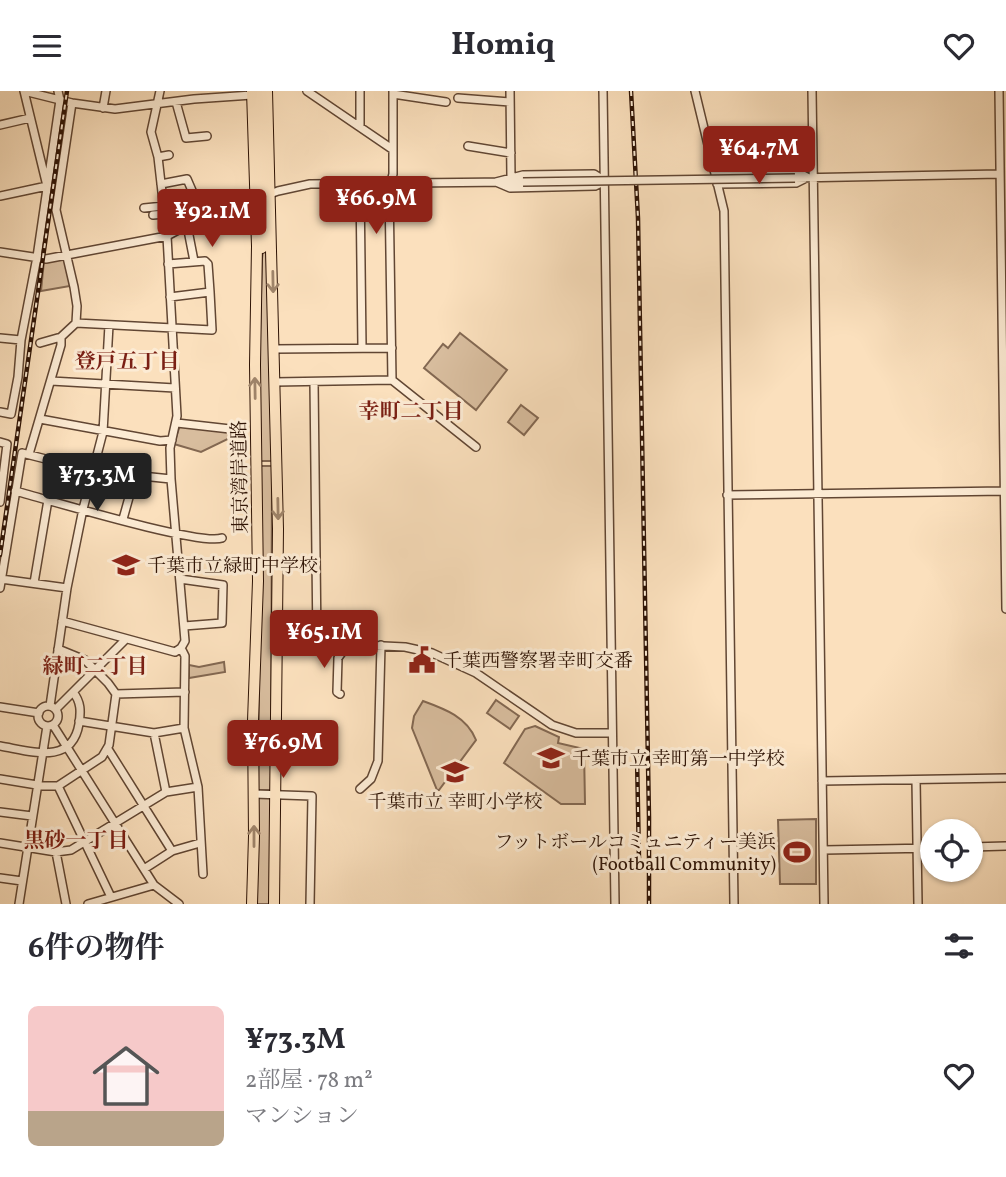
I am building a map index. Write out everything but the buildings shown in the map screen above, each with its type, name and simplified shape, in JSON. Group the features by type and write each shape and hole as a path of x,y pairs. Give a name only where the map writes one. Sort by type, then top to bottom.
{"highway":[{"name":"東京湾岸道路","path":"258,92 271,193 275,349 278,518 275,904"},
{"name":"東京湾岸道路","path":"252,904 253,721 258,581 254,365 258,92"},
{"path":"257,265 264,235 265,200 271,193"}],"street":[{"path":"47,186 24,91 72,103 115,109 157,105 194,95 258,92"},
{"path":"0,412 11,414 18,377 21,340 37,257 60,100 58,91"},
{"path":"103,108 106,91"},
{"path":"62,621 175,652 185,641 171,479 172,440 177,423 169,264 158,157 151,132 160,91"},
{"path":"307,91 392,149"},
{"path":"359,91 360,127"},
{"path":"510,91 511,177"},
{"path":"603,91 615,904"},
{"path":"695,91 724,211 734,904"},
{"path":"812,91 811,177 824,904"},
{"path":"999,91 1006,609"},
{"path":"392,380 393,92 446,102"},
{"path":"458,98 510,102"},
{"path":"176,101 186,138 207,136"},
{"path":"40,343 61,337 76,323 77,306 56,210 72,103"},
{"path":"0,125 30,118"},
{"path":"67,134 79,135"},
{"path":"468,146 511,153"},
{"path":"158,157 169,155"},
{"path":"715,173 796,171 811,177"},
{"path":"496,182 511,177 594,174 605,181"},
{"path":"0,252 46,259 167,236 203,216 271,193 310,184 1000,174"},
{"path":"717,184 796,183 811,177"},
{"path":"161,184 187,179 203,216"},
{"path":"496,182 510,188 595,186 605,181"},
{"path":"360,184 362,347"},
{"path":"0,197 47,186"},
{"path":"145,208 164,210"},
{"path":"153,215 164,210"},
{"path":"187,225 194,261"},
{"path":"76,323 212,330 208,264 205,261 169,264"},
{"path":"170,296 210,292"},
{"path":"19,904 42,753 50,725 58,717 53,708 67,588 83,509 103,432 109,325"},
{"path":"29,454 61,337"},
{"path":"0,338 21,340"},
{"path":"275,349 391,348"},
{"path":"275,382 392,380 476,447"},
{"path":"51,381 175,388"},
{"path":"314,382 317,643"},
{"path":"40,419 103,432 160,441 172,440"},
{"path":"177,423 230,429"},
{"path":"0,442 7,443 0,502"},
{"path":"0,588 22,453 93,471 171,479"},
{"path":"123,519 135,476"},
{"path":"15,491 177,533 212,540 222,538"},
{"path":"727,495 1005,491"},
{"path":"34,583 48,500"},
{"path":"1,579 67,588"},
{"path":"180,579 223,585 222,623 184,626"},
{"path":"126,639 73,692 53,708 42,708 39,713 41,723 50,725 67,746 154,885 179,904"},
{"path":"278,641 381,645 422,650 459,663 545,721 562,729 576,733 612,733"},
{"path":"340,694 337,692 338,658 348,644"},
{"path":"360,789 371,779 378,761 381,645"},
{"path":"181,648 185,656 184,728 198,787 203,874"},
{"path":"0,779 58,786 102,757 108,749 116,694 85,660 58,649"},
{"path":"0,746 56,753 67,746 75,737 79,722 80,706 73,692"},
{"path":"116,694 185,692"},
{"path":"0,707 39,713"},
{"path":"79,722 154,733 184,728"},
{"path":"154,733 166,792"},
{"path":"108,749 172,851"},
{"path":"822,781 1006,778"},
{"path":"916,780 918,904"},
{"path":"58,786 111,897"},
{"path":"0,843 56,852 71,850 166,792 198,787"},
{"path":"253,794 312,796 310,904"},
{"path":"0,812 32,816"},
{"path":"144,869 172,851 200,843"},
{"path":"983,847 1006,846"},
{"path":"824,850 917,848"},
{"path":"56,852 66,904"},
{"path":"0,878 22,881"},
{"path":"88,904 154,885"}],"shaded area":[{"path":"266,223 272,461 261,461 259,368 262,259"},
{"path":"63,259 70,286 41,291 44,261"},
{"path":"460,333 507,370 476,410 424,368 443,344 448,348"},
{"path":"521,405 538,418 524,435 508,422"},
{"path":"180,425 233,432 234,436 201,452 174,444"},
{"path":"261,466 272,466 271,790 258,790"},
{"path":"224,662 225,672 189,678 189,665 199,667"},
{"path":"496,700 519,716 510,729 487,713"},
{"path":"423,701 461,720 476,740 439,790 412,728 414,716"},
{"path":"535,726 559,737 558,743 584,749 585,804 561,804 504,763 525,729"},
{"path":"258,796 271,797 271,904 255,904"},
{"name":"フットボールコミュニティー美浜 (Football Community)","path":"816,819 816,884 780,884 778,820"}],"railway":[{"path":"0,555 67,91"},
{"path":"631,91 638,218 649,904"},
{"path":"637,757 639,859"}],"place":[{"name":"千葉市立緑町中学校","path":"126,565"},
{"name":"千葉西警察署幸町交番","path":"422,660"},
{"name":"千葉市立 幸町第一中学校","path":"551,758"},
{"name":"千葉市立 幸町小学校","path":"455,772"},
{"name":"フットボールコミュニティー美浜 (Football Community)","path":"797,852"}],"district":[{"name":"登戸五丁目","path":"127,361"},
{"name":"幸町二丁目","path":"411,411"},
{"name":"緑町二丁目","path":"95,666"},
{"name":"黒砂一丁目","path":"76,840"}]}
